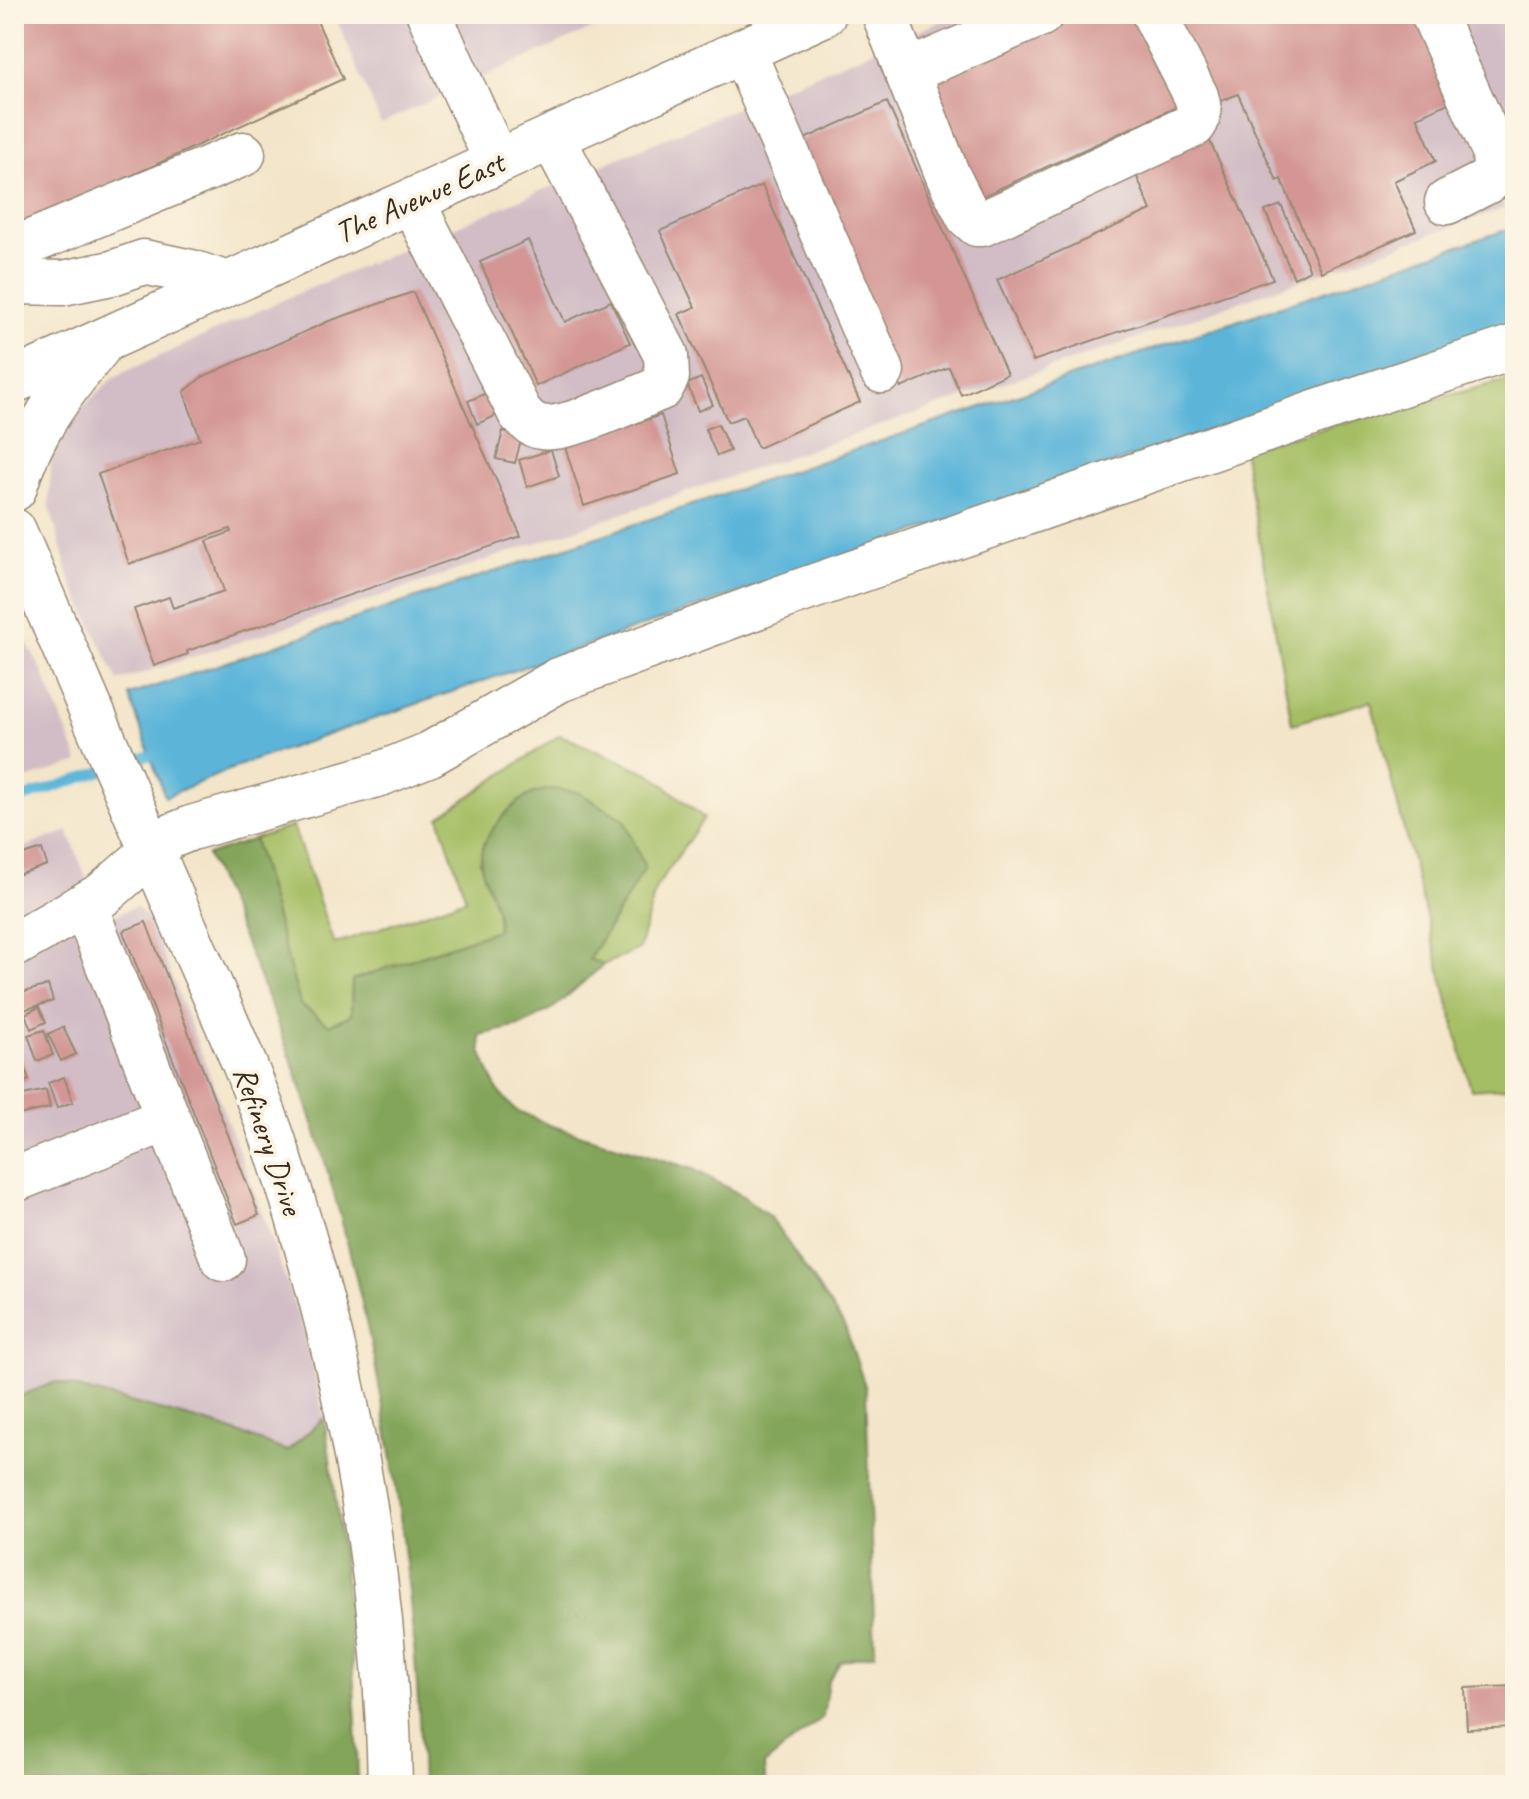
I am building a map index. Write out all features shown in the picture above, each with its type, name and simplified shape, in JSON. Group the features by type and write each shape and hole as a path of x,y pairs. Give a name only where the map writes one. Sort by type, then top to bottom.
{"street":[{"path":"429,14 497,162"},
{"name":"The Avenue East","path":"14,381 552,137 761,33 824,14"},
{"path":"884,14 948,176 968,216 977,224 1194,125 1200,110 1196,96 1154,14"},
{"path":"907,72 1041,14"},
{"path":"1433,14 1496,160 1490,180 1447,202"},
{"path":"761,33 882,371"},
{"path":"412,201 520,413 529,423 543,428 561,427 661,388 667,377 666,355 552,137"},
{"path":"14,249 243,154"},
{"path":"14,282 63,283 112,273 144,262 228,284"},
{"path":"14,489 22,461 40,425 64,389 104,340"},
{"path":"14,945 102,895 145,832 169,837 380,774 430,754 559,680 789,595 1515,347"},
{"name":"Refinery Drive","path":"14,531 145,832 278,1153 321,1303 358,1460 389,1709 390,1785"},
{"path":"85,906 223,1259"},
{"path":"14,1180 167,1119"}],"shaded area":[{"path":"334,14 625,14 381,123"},
{"path":"959,14 1418,14 1505,208 1134,339 369,600 118,681 70,580 49,504 51,461 77,413 114,377 285,299"},
{"path":"1439,14 1515,14 1515,207"},
{"path":"14,617 42,671 79,762 14,783"},
{"path":"68,831 103,921 136,906 150,920 251,1182 307,1340 324,1418 287,1451 222,1427 56,1382 14,1398 14,851"}],"green space":[{"path":"1515,378 1515,1087 1471,1090 1371,701 1292,724 1243,449"},
{"path":"560,735 651,774 704,818 656,888 639,949 603,965 589,960 645,868 624,820 578,792 480,861 499,918 497,930 352,980 351,1015 329,1025 300,1004 254,839 293,826 334,944 466,899 439,817"},
{"path":"553,789 578,792 624,820 645,868 589,959 603,965 556,1006 523,1025 480,1035 481,1051 496,1088 514,1109 549,1125 693,1169 743,1196 771,1218 845,1327 866,1389 875,1654 841,1661 828,1681 823,1717 764,1765 765,1779 769,1785 422,1785 412,1626 394,1469 346,1236 285,1043 207,855 254,839 300,1004 329,1025 351,1015 352,980 497,930 497,913 481,864 484,845 504,815 521,800"},
{"path":"56,1382 222,1427 287,1451 324,1418 347,1601 355,1692 358,1785 14,1785 14,1398"}],"water":[{"path":"1515,227 1515,332 1193,436 243,764 165,797 129,695"}],"building":[{"path":"14,14 314,14 343,79 14,229"},
{"path":"1081,14 1139,14 1181,105 970,202 919,89"},
{"path":"1417,14 1455,100 1417,117 1436,161 1394,181 1416,230 1321,272 1281,179 1277,181 1238,94 1216,103 1177,15"},
{"path":"887,102 1007,374 961,395 949,367 901,388 793,144"},
{"path":"1208,137 1273,279 1033,361 997,280 1151,210 1134,170"},
{"path":"762,185 860,402 758,448 744,416 728,422 679,314 695,307 660,231"},
{"path":"1281,205 1310,270 1294,278 1265,211"},
{"path":"528,240 565,322 611,301 630,343 536,386 480,262"},
{"path":"413,292 521,536 187,651 188,654 154,666 134,609 169,597 173,608 224,591 207,541 231,532 230,529 129,564 98,474 200,439 184,392 202,377 329,321"},
{"path":"701,378 713,405 698,411 687,384"},
{"path":"491,391 500,414 477,424 468,401"},
{"path":"661,415 680,474 584,506 565,447"},
{"path":"718,424 730,451 717,456 705,429"},
{"path":"503,431 522,436 515,463 496,459"},
{"path":"551,450 559,476 527,487 519,460"},
{"path":"42,849 47,865 14,876 14,858"},
{"path":"146,922 259,1215 237,1224 123,931"},
{"path":"48,985 53,1001 14,1013 14,995"},
{"path":"39,1007 46,1022 31,1029 25,1014"},
{"path":"63,1027 76,1054 61,1061 48,1034"},
{"path":"44,1030 53,1055 37,1061 28,1035"},
{"path":"14,1034 29,1080 14,1085"},
{"path":"64,1077 73,1102 57,1108 48,1083"},
{"path":"46,1090 50,1108 14,1116 14,1097"},
{"path":"1514,1686 1515,1727 1467,1729 1465,1688"}],"waterway":[{"path":"124,764 162,751"},
{"path":"14,801 105,770"}]}
